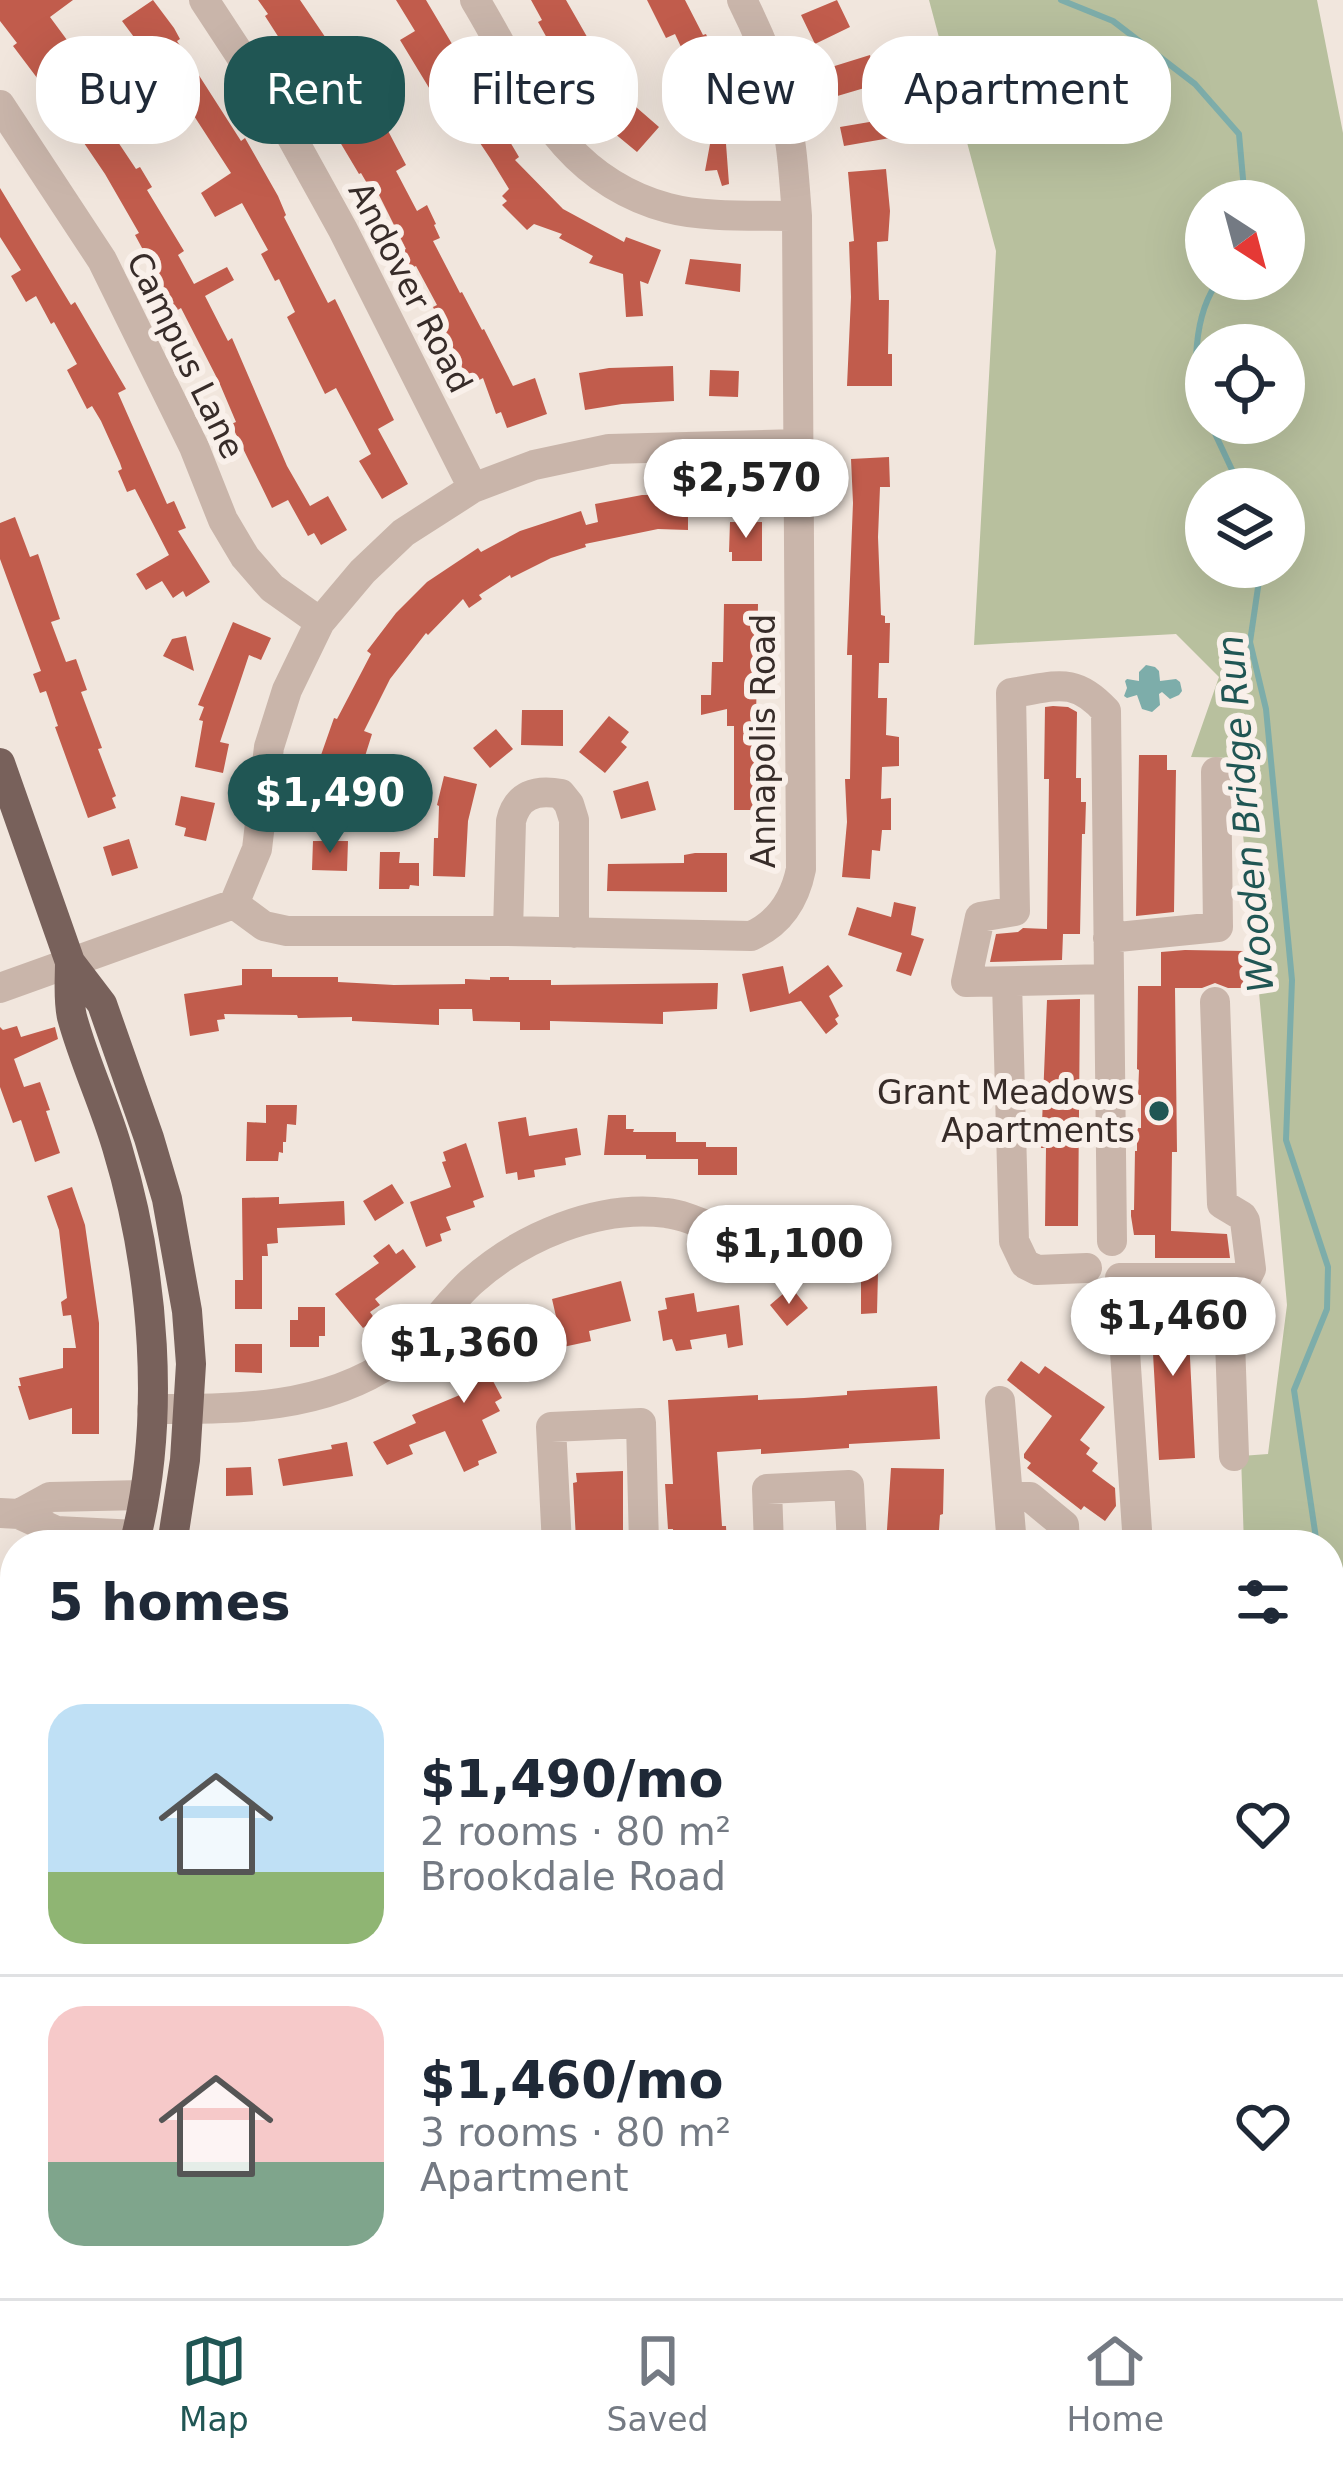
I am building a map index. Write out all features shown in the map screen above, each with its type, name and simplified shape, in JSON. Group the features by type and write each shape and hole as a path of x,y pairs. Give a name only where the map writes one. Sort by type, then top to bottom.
{"main road":[{"path":"0,763 70,962 102,1004 167,1199 187,1310 191,1364 179,1530"},
{"path":"70,962 70,1013 118,1150 148,1297 152,1409 137,1530"}],"street":[{"name":"Andover Road","path":"204,0 280,116 343,230 473,488"},
{"path":"475,0 540,115 563,146 616,188 670,208 797,216"},
{"name":"Annapolis Road","path":"234,904 264,926 287,931 721,936 752,936 786,910 801,869 797,216 783,102 742,0"},
{"name":"Campus Lane","path":"0,105 102,260 194,446 223,520 245,557 272,588 320,622"},
{"path":"0,988 234,904 257,849 260,805 287,690 320,622 362,571 403,533 473,488 534,465 609,449 799,444"},
{"path":"1108,980 966,982 980,916 1015,911 1011,693 1062,686 1088,691 1106,711 1112,1241"},
{"path":"1108,938 1218,927 1216,772"},
{"path":"508,931 514,808 522,797 547,791 561,794 574,820 574,933"},
{"path":"1007,982 1015,1241 1025,1264 1037,1270 1087,1268"},
{"path":"1215,1002 1222,1204 1245,1221 1251,1269 1229,1312 1234,1456"},
{"path":"152,1409 229,1409 296,1401 352,1383 394,1361 497,1262 584,1219 628,1211 670,1213 727,1233"},
{"path":"1137,1530 1120,1277 1127,1255 1112,1241 1100,1241 1088,1252 1090,1275 1105,1282 1120,1277 1246,1278"},
{"path":"1000,1401 1011,1530"},
{"path":"556,1530 551,1426 641,1424 644,1530"},
{"path":"769,1530 767,1489 849,1485 851,1530"},
{"path":"9,1513 50,1497 143,1496"},
{"path":"1009,1497 1030,1497 1064,1530"},
{"path":"9,1513 53,1530"}],"green space":[{"path":"929,0 1317,0 1343,133 1343,1530 1243,1530 1241,1456 1268,1454 1287,1305 1235,758 1191,757 1219,677 1176,634 974,645 996,251 967,144 1171,144 1171,36 939,36"}],"water":[{"path":"1146,665 1159,671 1160,681 1176,679 1182,691 1170,699 1159,694 1160,705 1152,712 1142,709 1137,695 1124,696 1125,681 1139,681 1139,672"}],"building":[{"path":"0,0 73,0 50,17 64,36 36,36 36,77 0,21"},
{"path":"153,0 178,36 133,36 122,21"},
{"path":"258,0 300,0 324,36 278,36"},
{"path":"396,0 426,0 447,36 429,36 429,88 405,48 405,37 415,31"},
{"path":"531,0 566,0 587,36 546,36 538,22 542,20"},
{"path":"647,0 685,0 707,36 675,34 665,36"},
{"path":"837,0 850,27 831,36 811,36 801,15"},
{"path":"862,57 862,89 838,96 838,65"},
{"path":"200,77 224,114 224,144 248,144 328,303 335,299 394,420 378,429 408,484 382,499 359,461 371,454 336,388 325,394 287,317 295,312 261,254 268,250 242,203 215,217 201,193 231,173 200,125"},
{"path":"638,109 659,127 637,152 627,144 638,144"},
{"path":"862,123 862,143 844,146 840,127"},
{"path":"85,144 119,144 136,169 140,167 152,187 147,190 184,251 178,255 194,284 227,267 234,280 205,296 228,341 232,338 287,466 310,506 328,496 347,530 321,545 314,533 308,536 288,500 272,508 231,424 236,422 219,382"},
{"path":"341,144 395,144 406,165 396,171 417,211 427,205 440,238 433,241 460,293 513,386 535,378 547,414 507,428 501,412 496,414 483,378 470,385 433,307 437,305 402,251 406,249 373,183 368,185"},
{"path":"481,144 511,144 519,157 515,160 563,209 624,242 626,237 661,250 648,284 640,281 643,316 626,317 623,274 589,263 593,256 559,238 562,234 534,224 527,230 502,205 507,201 502,196 509,189"},
{"path":"710,144 726,144 729,184 722,186 717,170 705,171"},
{"path":"886,169 888,241 877,242 879,300 889,300 892,386 847,386 849,242 854,241 848,172"},
{"path":"0,188 126,389 118,393 167,504 174,501 186,528 178,531 210,582 186,597 183,591 173,598 162,581 146,590 136,574 169,555 135,489 127,492 101,421 92,406 87,409 67,370 77,364 54,322 51,324 36,296 26,302 11,276 21,270 0,237"},
{"path":"690,259 741,264 740,292 685,284"},
{"path":"673,366 674,401 585,410 579,373"},
{"path":"710,370 739,371 738,397 709,396"},
{"path":"889,457 890,487 880,487 878,537 881,615 890,623 889,663 879,663 878,698 887,698 886,735 899,737 899,766 882,767 881,799 891,798 891,830 882,830 880,851 872,850 870,879 842,877 845,779 850,779 851,459"},
{"path":"642,495 688,495 688,530 658,529 585,544 510,575 479,595 482,599 469,608 463,599 426,633 390,679 364,731 372,734 361,769 352,766 346,813 306,808 311,775 334,718 371,654 367,651 427,582 478,548 481,552 520,531 581,511 586,525 598,522 595,504"},
{"path":"15,517 30,557 38,554 60,619 51,622 66,662 76,659 87,690 81,692 116,796 112,798 116,808 88,818 46,691 40,693 33,674 41,671 0,559 0,523"},
{"path":"730,522 762,522 762,561 732,561"},
{"path":"724,604 758,604 756,720 761,720 761,810 734,810 734,726 727,726 727,709 701,715 701,695 711,695 712,662 723,662"},
{"path":"233,622 271,638 261,660 249,655 220,742 229,744 223,773 195,767 204,707 198,705"},
{"path":"186,636 194,671 163,656 172,639"},
{"path":"1045,707 1077,712 1076,778 1081,778 1081,802 1086,802 1080,934 1063,934 1062,960 990,962 996,934 1047,929"},
{"path":"522,710 563,710 563,746 521,745"},
{"path":"609,716 629,732 621,742 627,747 605,773 579,752"},
{"path":"496,729 513,749 490,768 473,748"},
{"path":"1139,755 1167,755 1167,770 1176,770 1174,912 1136,916"},
{"path":"444,776 477,784 468,821 465,877 433,876 437,805"},
{"path":"648,781 656,810 621,819 613,791"},
{"path":"181,796 215,803 206,841 184,836 186,828 175,825"},
{"path":"129,839 138,868 112,876 103,847"},
{"path":"313,841 348,841 347,871 312,870"},
{"path":"380,852 400,852 399,863 419,863 419,886 379,889"},
{"path":"727,853 727,892 607,891 608,864 684,863 684,855"},
{"path":"894,902 916,907 911,935 924,939 911,976 896,971 902,953 848,935 857,907 891,917"},
{"name":"Grant Meadows Apartments","path":"1244,951 1243,988 1215,983 1175,988 1177,1152 1172,1152 1171,1231 1227,1234 1230,1258 1155,1258 1155,1235 1134,1235 1131,1216 1137,1128 1141,1128 1138,986 1161,986 1161,952"},
{"path":"828,965 843,986 829,996 839,1016 838,1024 826,1034 801,1001 750,1012 742,974 783,966 789,994"},
{"path":"242,969 272,969 272,977 338,977 338,982 394,985 465,984 465,979 490,977 551,980 551,985 718,983 717,1009 663,1012 663,1024 550,1021 550,1030 520,1030 520,1022 473,1021 472,1009 439,1009 439,1025 224,1014 225,1019 217,1020 219,1031 190,1036 184,994 242,985"},
{"name":"Grant Meadows Apartments","path":"1080,999 1078,1226 1045,1226 1046,1148 1041,1148 1047,1000"},
{"path":"17,1026 21,1037 55,1027 58,1039 14,1059 24,1087 40,1082 60,1153 35,1162 21,1120 13,1123 0,1087 0,1027"},
{"path":"266,1105 297,1105 296,1125 287,1124 278,1161 246,1161 247,1122 266,1123"},
{"path":"608,1115 626,1115 626,1129 633,1132 676,1132 676,1142 737,1147 737,1175 698,1175 698,1159 604,1155"},
{"path":"526,1117 529,1136 577,1128 581,1155 565,1158 566,1165 534,1170 535,1177 518,1180 517,1172 506,1174 498,1122"},
{"path":"466,1143 484,1197 473,1201 475,1207 446,1217 451,1230 440,1234 442,1241 426,1247 410,1202 451,1187 443,1152"},
{"path":"392,1184 404,1203 375,1221 363,1201"},
{"path":"72,1187 85,1225 99,1323 99,1434 72,1434 72,1408 29,1420 18,1386 19,1378 63,1368 63,1348 76,1348 71,1315 63,1316 61,1302 67,1298 59,1230 47,1196"},
{"path":"279,1197 279,1204 344,1201 345,1225 277,1228 278,1243 267,1244 268,1256 262,1256 262,1309 235,1309 235,1280 243,1280 242,1198"},
{"path":"810,1231 879,1232 877,1313 861,1314 861,1270 804,1270"},
{"path":"389,1244 396,1254 403,1249 416,1267 375,1299 380,1305 370,1312 375,1319 363,1328 335,1294 379,1263 373,1256"},
{"path":"621,1281 631,1321 589,1331 591,1341 563,1347 552,1299"},
{"path":"791,1287 808,1308 787,1326 770,1305"},
{"path":"694,1293 697,1312 739,1305 743,1345 728,1348 726,1334 690,1340 692,1349 676,1351 672,1339 663,1341 658,1311 667,1309 665,1298"},
{"path":"1187,1298 1195,1458 1159,1460 1150,1300"},
{"path":"298,1307 325,1307 325,1336 319,1336 319,1347 290,1347 290,1320 298,1320"},
{"path":"498,1323 503,1332 512,1327 531,1360 493,1381 502,1398 495,1402 500,1411 482,1420 497,1453 464,1472 445,1431 409,1445 413,1454 387,1465 373,1442 416,1423 412,1415 467,1392 455,1368 492,1349 482,1332"},
{"path":"235,1344 262,1344 262,1373 235,1372"},
{"path":"1021,1361 1039,1374 1045,1366 1105,1407 1080,1440 1090,1448 1086,1454 1098,1463 1092,1471 1115,1488 1116,1506 1105,1521 1084,1506 1081,1510 1027,1468 1031,1463 1024,1454 1052,1416 1007,1380"},
{"path":"937,1386 940,1439 761,1454 761,1449 717,1452 722,1526 726,1530 668,1529 665,1484 673,1484 668,1400 758,1395 758,1400 804,1398 847,1395 847,1391"},
{"path":"347,1442 353,1476 283,1486 278,1459"},
{"path":"251,1467 253,1495 226,1496 226,1468"},
{"path":"891,1468 944,1469 939,1530 887,1530"},
{"path":"623,1471 623,1530 575,1530 576,1473"}],"waterway":[{"name":"Wooden Bridge Run","path":"1061,0 1113,21 1195,84 1239,134 1243,180"},
{"name":"Wooden Bridge Run","path":"1200,324 1208,300"},
{"name":"Wooden Bridge Run","path":"1220,444 1231,468"},
{"name":"Wooden Bridge Run","path":"1258,588 1250,642 1266,709 1292,980 1286,1140 1328,1267 1327,1309 1294,1390 1315,1530"}],"place":[{"name":"Grant Meadows Apartments","path":"1159,1111"}]}
